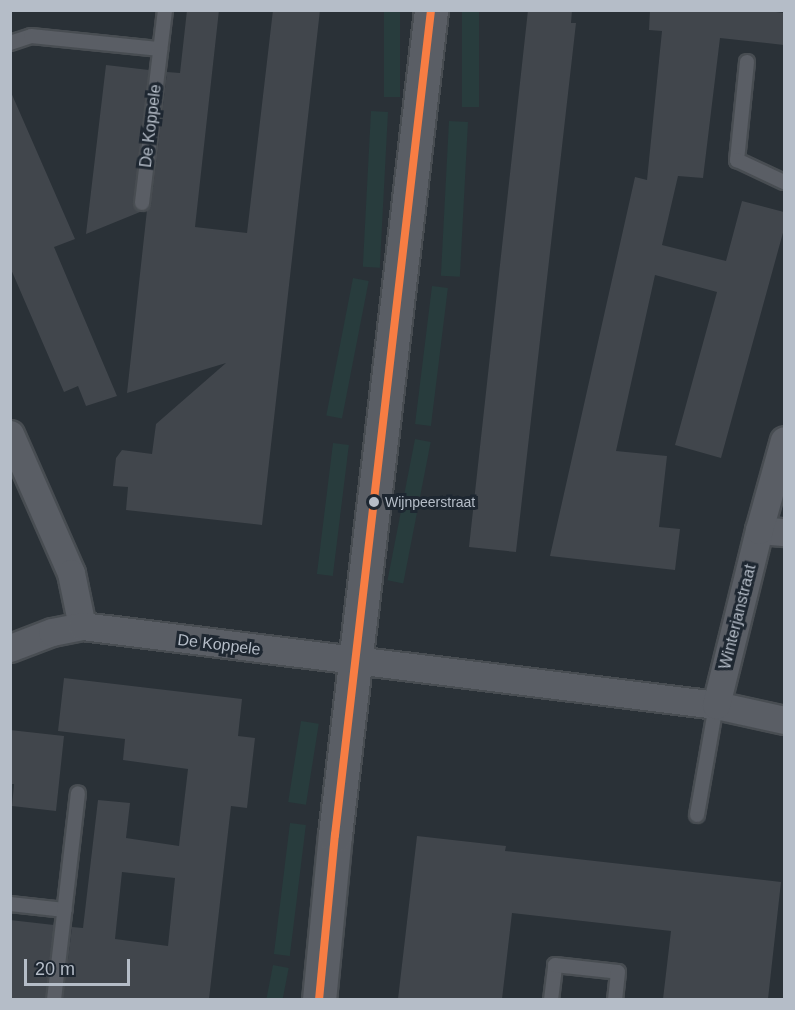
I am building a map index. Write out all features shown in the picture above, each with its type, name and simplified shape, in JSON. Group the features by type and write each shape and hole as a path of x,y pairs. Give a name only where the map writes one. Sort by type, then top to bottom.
{"street":[{"path":"319,999 431,10"},
{"path":"10,434 71,573 81,626"},
{"name":"Winterjanstraat","path":"717,705 772,531 784,440"},
{"name":"De Koppele","path":"10,648 52,632 81,626 356,662"},
{"path":"356,662 717,705 784,720"}],"lane":[{"name":"De Koppele","path":"142,203 165,10"},
{"path":"10,43 31,36 160,49"},
{"path":"747,62 737,160 784,182"},
{"path":"697,815 717,705"},
{"path":"54,999 78,794"},
{"path":"10,904 64,910"},
{"path":"551,999 555,965 618,972 615,999"}],"green space":[{"path":"384,11 400,11 400,97 384,97"},
{"path":"462,11 479,11 479,107 462,107"},
{"path":"371,111 388,112 380,268 363,267"},
{"path":"449,121 468,122 460,277 441,276"},
{"path":"353,278 369,281 342,418 326,415"},
{"path":"432,286 448,288 431,426 415,424"},
{"path":"415,439 431,442 403,583 388,580"},
{"path":"333,443 349,445 333,576 317,574"},
{"path":"301,721 319,724 306,805 288,802"},
{"path":"290,823 306,825 290,956 274,954"},
{"path":"273,965 289,968 282,1000 267,998"}],"building":[{"path":"187,10 219,10 195,227 247,233 273,10 320,10 262,525 126,510 128,487 113,486 116,458 122,450 152,454 156,424 226,363 127,393 147,210 151,204 167,72 180,73"},
{"path":"528,10 572,10 571,23 576,23 516,552 469,547"},
{"path":"650,10 761,10 784,13 784,45 720,38 703,178 678,176 662,245 726,261 742,201 784,212 784,229 721,458 675,445 717,292 655,275 616,451 667,456 659,527 680,529 675,570 550,556 635,177 647,180 662,31 649,30"},
{"path":"106,65 149,70 133,202 134,207 140,212 86,234"},
{"path":"10,90 75,239 54,247 117,396 86,406 78,386 64,392 10,267"},
{"path":"64,678 242,699 238,736 255,738 247,808 231,806 209,999 63,999 72,927 83,928 98,800 130,803 126,838 179,846 188,769 123,760 125,739 58,731","holes":["122,872 175,878 168,946 115,939"]},
{"path":"10,730 64,736 56,811 12,806 14,784 10,784"},
{"path":"417,836 506,846 505,851 781,882 768,999 663,999 671,931 512,913 502,999 398,999"},
{"path":"10,920 54,925 45,999 10,999"}],"transit line":[{"path":"319,1000 335,835 431,10"}],"place":[{"name":"Wijnpeerstraat","path":"374,502"}]}
